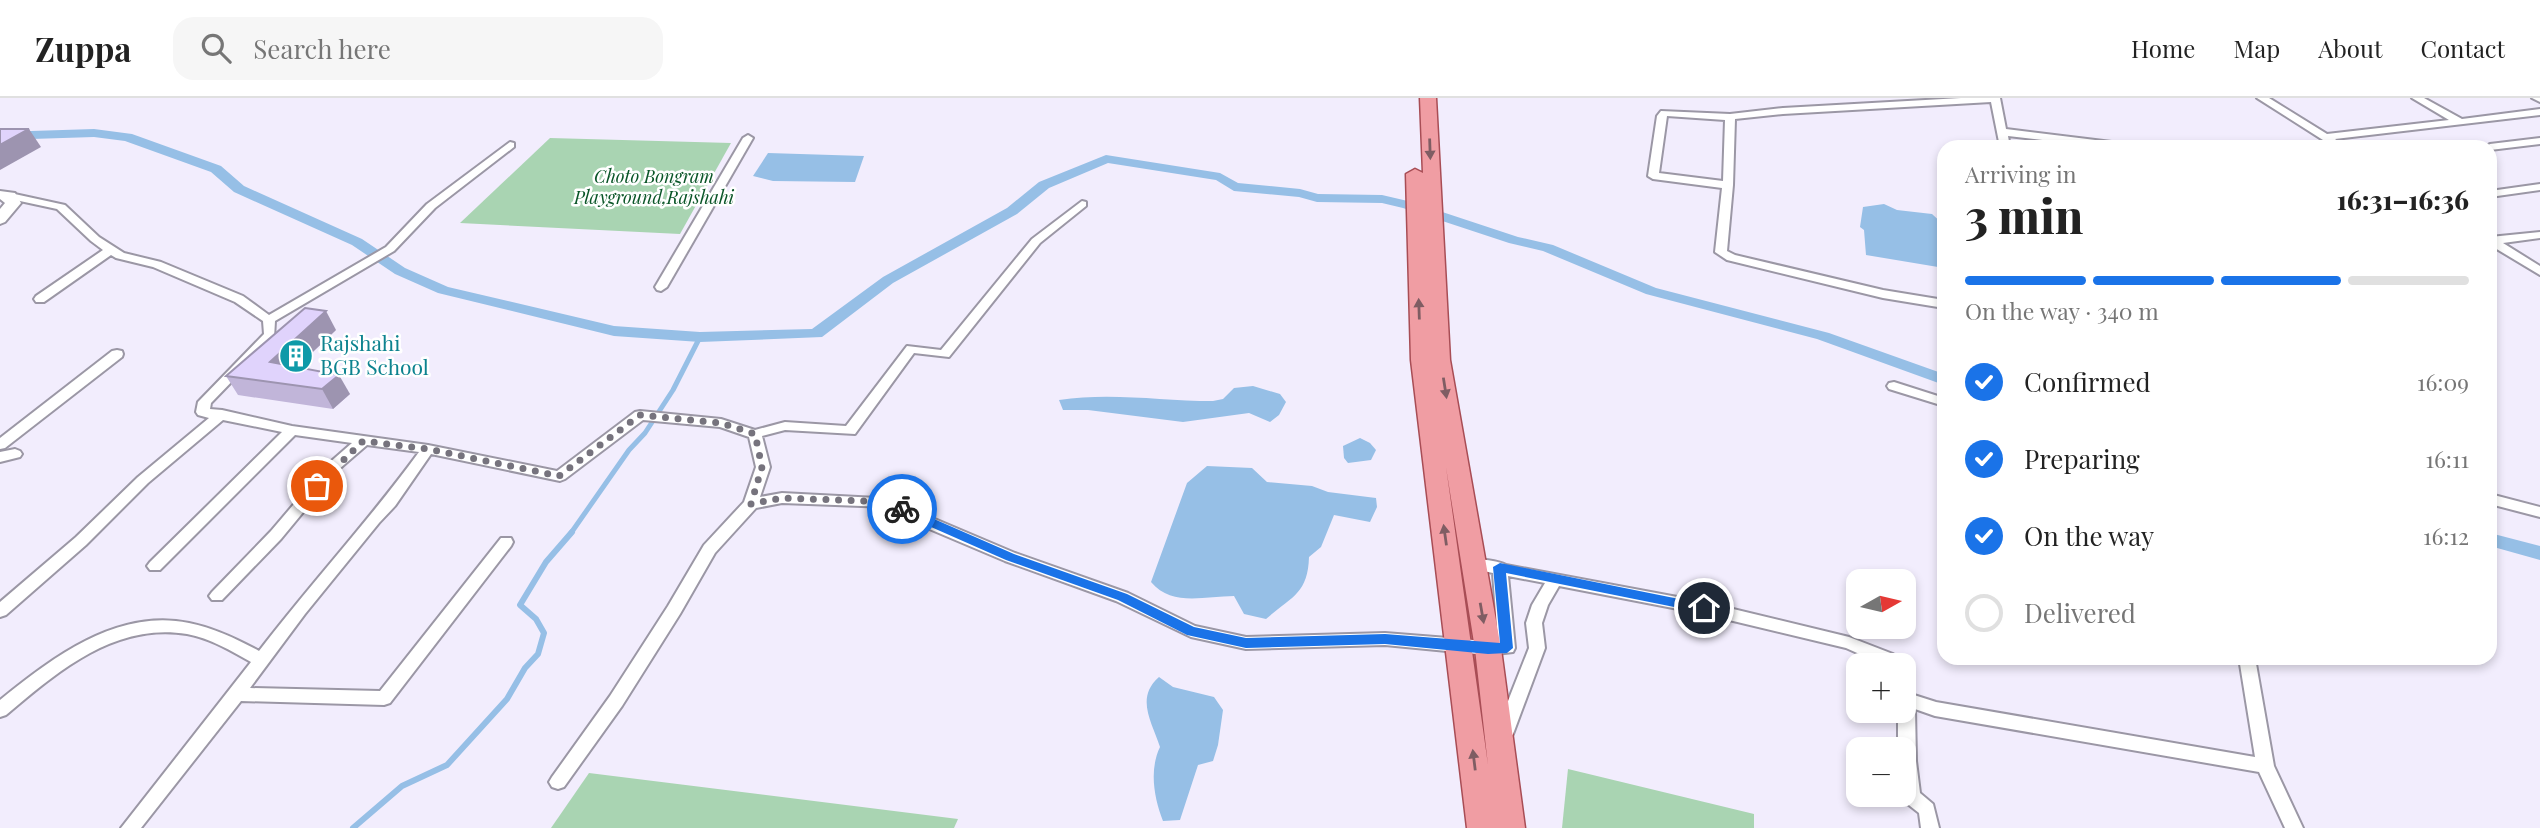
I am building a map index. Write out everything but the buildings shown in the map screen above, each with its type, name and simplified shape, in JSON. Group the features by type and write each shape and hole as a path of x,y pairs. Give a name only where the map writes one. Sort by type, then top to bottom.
{"main road":[{"path":"1413,98 1440,360 1488,649 1510,828"},
{"path":"1428,98 1421,360 1461,647 1482,828"}],"street":[{"path":"2262,98 2330,140"},
{"path":"2417,98 2460,122"},
{"path":"1728,185 1657,179 1653,172 1662,116 1665,113 1730,117 1783,111 1995,99 2004,140"},
{"path":"2326,137 2540,112"},
{"path":"1730,117 1728,185 1721,252 1731,258 1883,294 1937,303"},
{"path":"2002,132 2069,140"},
{"path":"661,287 748,138"},
{"path":"2497,146 2540,141"},
{"path":"269,320 361,264 390,250 431,206 510,145"},
{"path":"2497,193 2540,187"},
{"path":"5,195 61,207 95,239 120,256 157,264 239,299 269,320"},
{"path":"0,219 13,202 5,195"},
{"path":"269,320 270,335 205,402 203,412 292,430 428,449 559,476 640,415 721,423 755,434 785,426 850,431 911,349 944,354 1036,241 1083,204"},
{"path":"2497,240 2540,235"},
{"path":"2497,245 2540,271"},
{"path":"40,299 111,250"},
{"path":"0,445 117,354"},
{"path":"1894,386 1937,400"},
{"path":"0,611 81,541 144,480 222,414"},
{"path":"155,566 292,430"},
{"path":"558,782 616,701 709,549 751,504 762,467 755,434"},
{"path":"217,596 276,535 333,467 363,441"},
{"path":"130,828 299,610 390,503 428,449"},
{"path":"0,457 15,454"},
{"path":"751,504 782,498 891,502 906,513 1010,557 1122,597 1191,631 1246,643 1385,639 1488,649 1507,648 1500,567"},
{"path":"2497,501 2540,512"},
{"path":"236,694 384,698 506,542"},
{"path":"1474,564 1704,608 1849,643 1874,653"},
{"path":"1500,747 1537,648 1534,623 1539,604 1555,579"},
{"path":"0,710 46,671 94,640 128,628 172,626 211,634 239,645 262,660"},
{"path":"2248,665 2265,766 2294,828"},
{"path":"1916,699 1935,709 2265,766"},
{"path":"1906,723 1911,797 1927,809 1930,828"}],"green space":[{"name":"Choto Bongram Playground,Rajshahi","path":"550,138 731,143 680,234 460,223"},
{"path":"1568,769 1754,814 1754,828 1562,828"},
{"path":"589,773 958,819 954,828 551,828"}],"water":[{"path":"768,153 864,156 855,182 773,181 753,176"},
{"path":"1884,204 1897,210 1932,214 1937,219 1937,267 1866,255 1864,230 1860,227 1863,207"},
{"path":"1253,386 1280,394 1286,402 1279,415 1270,422 1249,413 1183,422 1088,410 1063,410 1059,400 1117,397 1213,401 1223,399 1234,388"},
{"path":"1360,438 1376,450 1371,460 1348,463 1344,458 1343,446"},
{"path":"1207,466 1252,468 1267,482 1312,486 1328,492 1376,498 1377,507 1370,522 1334,515 1321,547 1309,557 1305,579 1296,594 1266,619 1244,614 1234,596 1179,597 1159,590 1151,582 1187,483"},
{"path":"1159,677 1173,687 1214,697 1223,710 1213,761 1198,765 1180,820 1163,821 1155,794 1154,774 1160,747 1147,702 1148,693"}],"waterway":[{"path":"0,136 94,133 127,137 216,169 239,189 357,242 400,271 443,290 614,331 700,337 816,334 888,280 1012,211 1044,185 1106,159 1220,177 1234,187 1300,193 1317,198 1382,199 1407,205 1514,240 1548,248 1651,291 1823,336 1937,377"},
{"path":"571,533 629,450 645,433 673,390 700,337"},
{"path":"353,828 402,786 447,765 507,699 525,668 538,654 544,633 536,619 520,605 546,562 572,532"},
{"path":"2497,541 2540,553"}],"way so far":[{"path":"317,486 333,467 363,441 428,449 559,476 640,415 721,423 755,434 762,467 751,504 782,498 832,502 891,502 902,509"}],"place":[{"name":"Rajshahi BGB School","path":"296,356"}],"route":[{"path":"902,509 1010,557 1122,597 1191,631 1246,643 1385,639 1488,649 1507,648 1500,593 1500,567 1704,608"}]}
